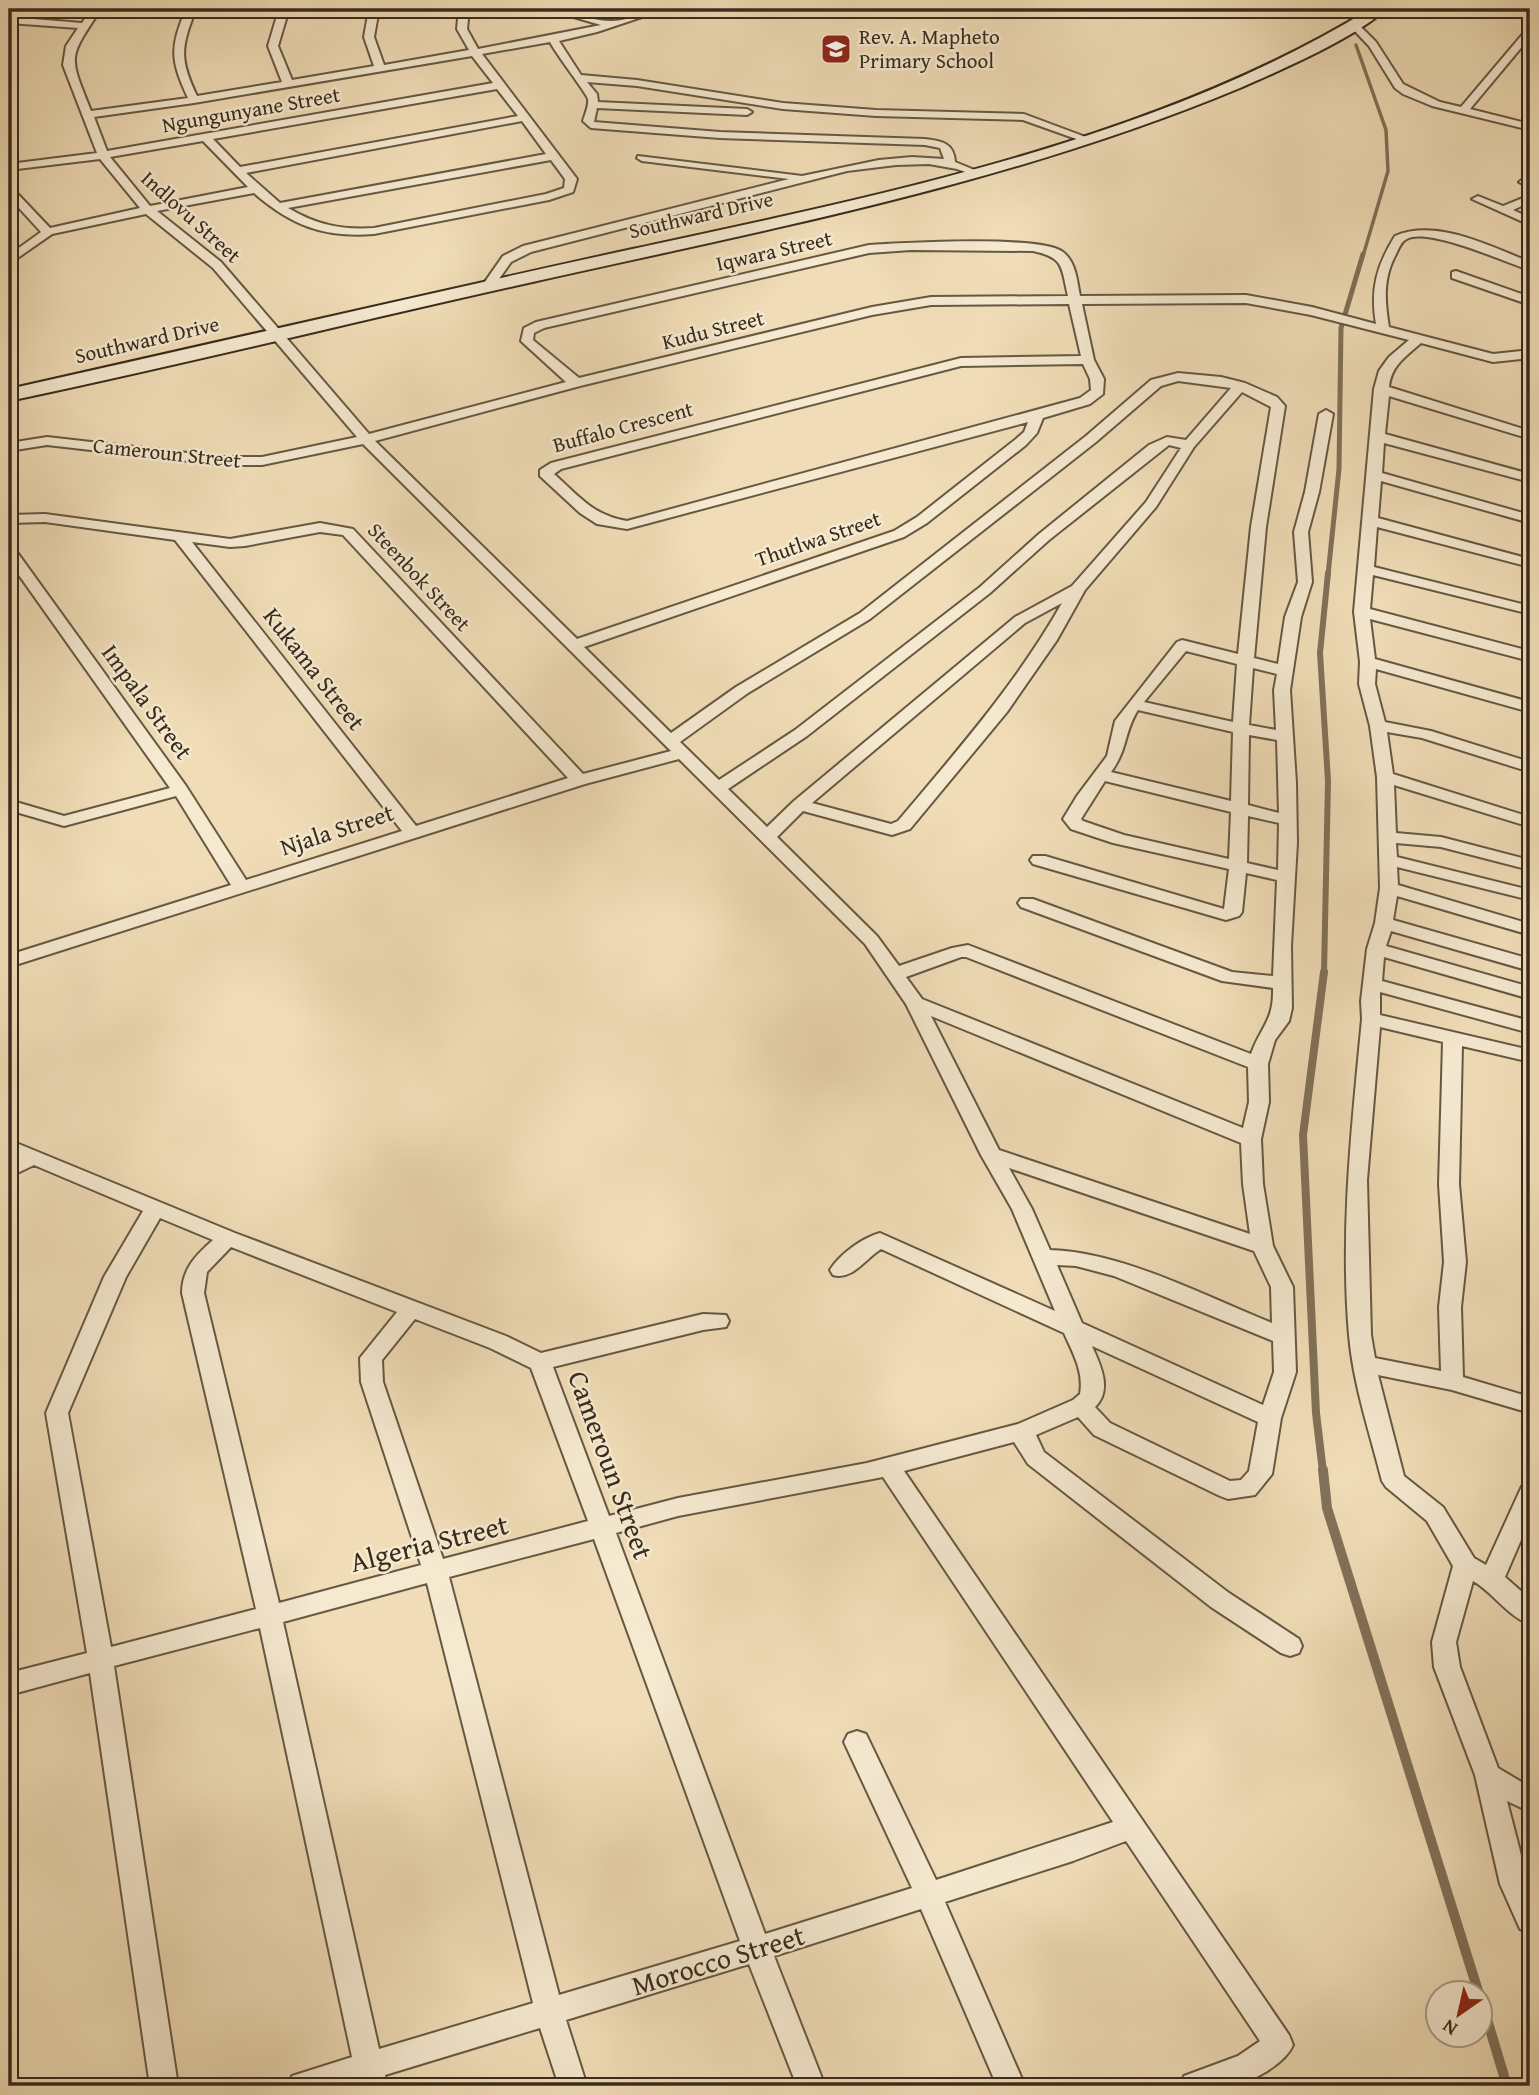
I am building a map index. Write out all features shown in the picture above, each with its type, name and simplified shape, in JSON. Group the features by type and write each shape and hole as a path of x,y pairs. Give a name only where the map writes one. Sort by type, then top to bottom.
{"main road":[{"name":"Southward Drive","path":"9,395 807,215 975,173 1086,139 1239,83 1354,25 1379,9"}],"street":[{"name":"Indlovu Street","path":"96,9 71,46 68,65 103,155 147,209 218,265 366,439 575,645 675,748 720,787 871,940 895,974 915,1003 991,1155 1022,1209 1043,1257 1091,1370 1091,1398 1081,1406"},
{"path":"191,9 176,49 176,59 194,100"},
{"path":"284,9 273,46 288,84"},
{"path":"374,9 369,37 380,68"},
{"path":"206,138 255,189 276,206 332,233 374,231 560,195 569,190 571,179 463,34 464,9"},
{"path":"551,9 613,24"},
{"path":"87,115 194,100 553,39 661,9"},
{"path":"9,20 85,26"},
{"path":"1354,25 1373,44 1399,86 1407,92 1418,98 1463,111 1529,126"},
{"path":"1463,111 1530,31"},
{"path":"553,39 578,78 589,88 594,106 587,121 596,126 720,135 916,141 942,145 950,151 950,163"},
{"path":"578,78 637,83 783,106 909,161 950,163 975,173"},
{"name":"Ngungunyane Street","path":"9,167 206,138 500,85"},
{"path":"594,106 746,112 783,106"},
{"path":"488,286 507,259 527,249 805,178 861,140 1024,117 1086,139"},
{"path":"238,172 523,118"},
{"path":"276,206 553,156"},
{"path":"642,158 805,178"},
{"path":"1530,177 1525,182 1530,185"},
{"path":"9,260 48,232 147,209 255,189"},
{"path":"9,191 14,206 48,232"},
{"path":"1504,209 1530,198"},
{"path":"1478,199 1530,222"},
{"path":"1383,330 1378,280 1399,238 1404,234 1417,233 1459,241 1530,266"},
{"name":"Iqwara Street","path":"576,383 527,341 527,331 540,325 869,249 911,246 1045,249 1056,252 1066,261 1075,299"},
{"path":"1456,275 1530,300"},
{"path":"1075,299 1088,360 1097,379 1117,395"},
{"name":"Kudu Street","path":"366,439 576,383 902,305 961,300 1246,299 1312,311 1499,359 1530,354"},
{"path":"1418,339 1388,368 1381,388 1372,521 1362,612 1368,662 1367,684 1378,726 1385,778 1389,888 1384,923 1376,949 1372,984 1357,1180 1360,1335 1394,1481 1435,1514 1465,1565 1492,1580 1530,1614"},
{"name":"Buffalo Crescent","path":"1088,360 1001,359 961,362 563,464 545,472 585,510 602,521 627,525 1085,401 1117,395"},
{"path":"675,748 742,690 865,616 1091,439 1117,395 1169,378 1221,381 1272,400 1278,407 1258,527 1246,661 1238,808 1240,867 1233,912 1226,915 1039,860"},
{"path":"800,805 892,830 902,827 1025,678 1078,588 1151,504 1189,445 1240,386"},
{"path":"1381,388 1530,435"},
{"path":"1081,1406 1101,1429 1235,1491 1247,1489 1260,1474 1270,1418 1285,1372 1285,1338 1282,1287 1262,1246 1253,1184 1251,1139 1259,1102 1258,1064 1266,1039 1279,1021 1283,1008 1288,843 1286,737 1282,690 1293,617 1305,582 1301,532 1312,492 1326,414"},
{"name":"Thutlwa Street","path":"575,645 899,534 1021,442 1030,433 1037,415"},
{"path":"1379,437 1530,478"},
{"name":"Cameroun Street","path":"9,447 47,441 64,442 250,462 366,439"},
{"path":"720,787 801,733 985,590 1044,537 1154,448 1167,441 1189,445"},
{"path":"1375,475 1530,519"},
{"name":"Steenbok Street","path":"9,519 45,518 230,543 250,543 323,527 348,532 579,780"},
{"path":"1372,521 1530,563"},
{"name":"Kukama Street","path":"179,535 412,832"},
{"name":"Impala Street","path":"9,551 180,790 240,886"},
{"path":"1365,569 1530,610"},
{"path":"767,837 800,805 1020,620 1078,588"},
{"path":"1362,612 1530,656"},
{"path":"1285,671 1182,645 1134,704 1120,732 1118,750 1076,809 1072,819 1077,825 1119,839 1285,877"},
{"path":"1368,662 1530,708"},
{"path":"1134,704 1241,730 1286,737"},
{"path":"1378,726 1425,734 1530,766"},
{"name":"Njala Street","path":"9,961 675,748"},
{"path":"1101,775 1287,820"},
{"path":"1385,778 1530,822"},
{"path":"9,805 52,820 64,821 180,790"},
{"path":"1387,837 1430,840 1530,865"},
{"path":"1388,860 1530,895"},
{"path":"1389,888 1530,929"},
{"path":"1027,903 1229,977 1282,984"},
{"path":"1384,923 1530,965"},
{"path":"1376,949 1530,993"},
{"path":"895,974 968,951 1258,1064"},
{"path":"1372,984 1530,1027"},
{"path":"915,1003 1251,1139"},
{"path":"1371,1019 1530,1056"},
{"path":"1452,1382 1450,1307 1455,1262 1449,1184 1453,1037"},
{"name":"Cameroun Street","path":"9,1147 228,1238 412,1308 539,1362 603,1528 757,1949 811,2086"},
{"path":"991,1155 1262,1246"},
{"path":"9,1170 32,1157"},
{"path":"155,1208 115,1277 57,1413 101,1660 164,2086"},
{"path":"228,1238 195,1270 192,1285 269,1613 370,2076"},
{"path":"841,1270 880,1240 1270,1418"},
{"path":"1043,1257 1076,1258 1120,1270 1285,1338"},
{"path":"412,1308 377,1348 370,1371 382,1418 436,1573 549,2010 573,2086"},
{"path":"539,1362 703,1322 718,1321"},
{"path":"1365,1364 1452,1382 1530,1405"},
{"name":"Algeria Street","path":"9,1684 269,1613 436,1573 678,1507 878,1469 1023,1431 1081,1406"},
{"path":"1023,1431 1027,1446 1036,1458 1220,1600 1290,1646"},
{"path":"878,1469 1131,1827 1279,2045 1247,2066 1194,2086"},
{"path":"1492,1580 1530,1492"},
{"path":"1465,1565 1444,1642 1447,1667 1489,1775 1514,1884 1530,1920"},
{"path":"857,1742 928,1893 1011,2086"},
{"path":"1489,1775 1530,1801"},
{"name":"Morocco Street","path":"302,2086 370,2076 549,2010 757,1949 1073,1849 1131,1827"}],"waterway":[{"path":"1356,45 1386,130 1388,171 1363,256"},
{"path":"1328,575 1339,469 1341,328 1363,254"},
{"path":"1324,973 1328,781 1320,653 1328,573"},
{"path":"1323,1472 1316,1413 1303,1135 1324,972"},
{"path":"1323,1470 1327,1508 1475,1980"},
{"path":"1494,2043 1507,2086"}],"place":[{"name":"Rev. A. Mapheto Primary School","path":"836,49"}]}
